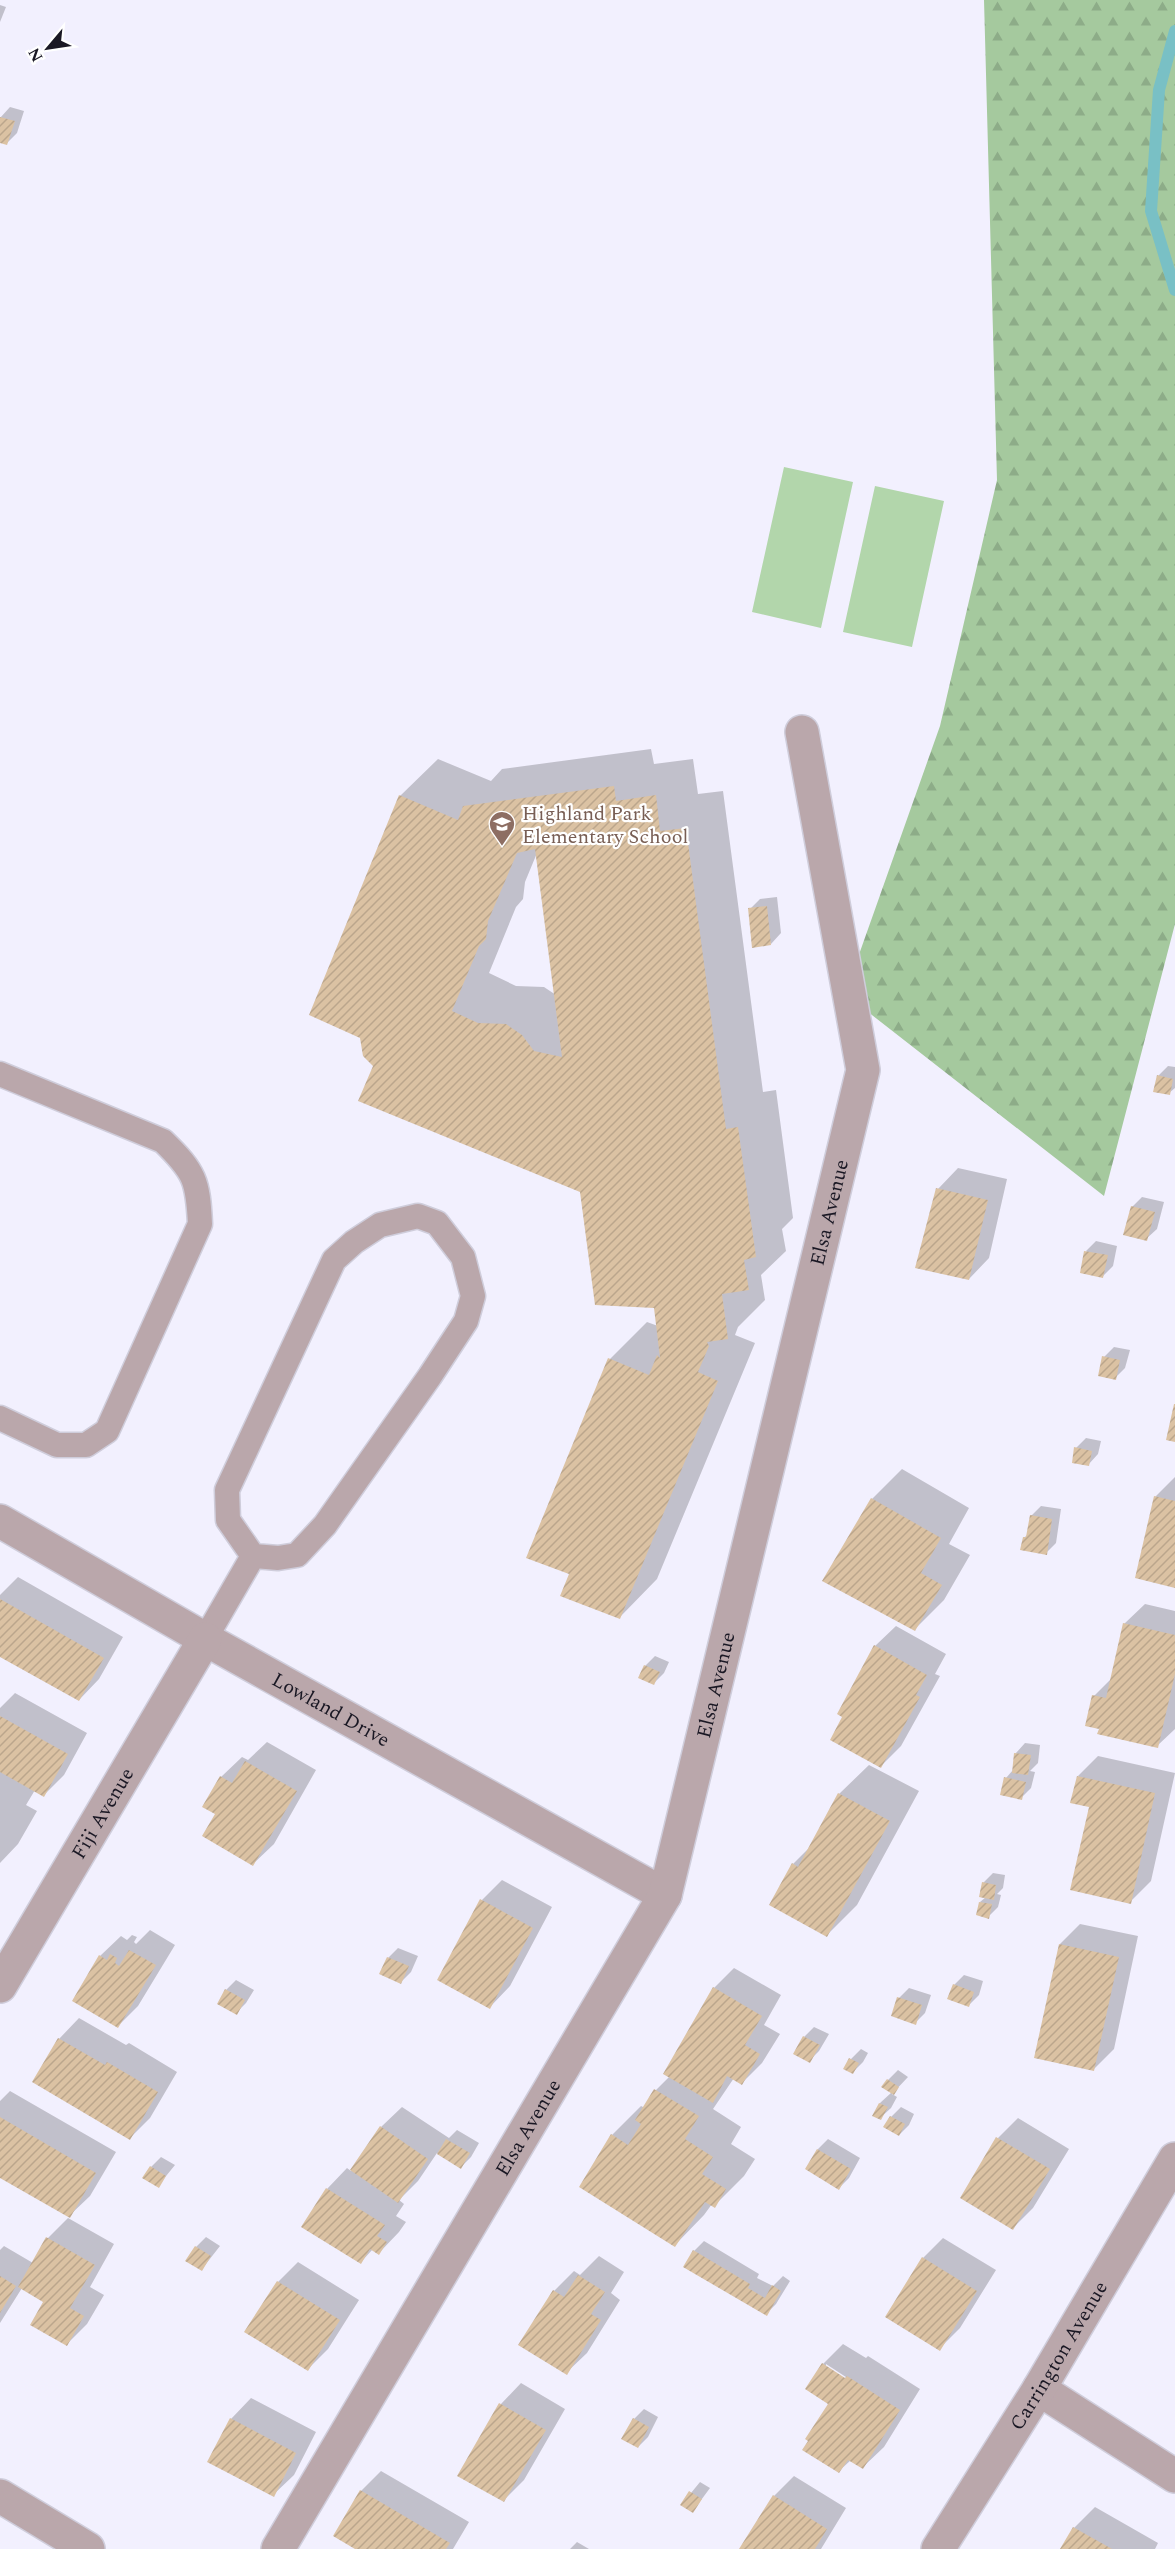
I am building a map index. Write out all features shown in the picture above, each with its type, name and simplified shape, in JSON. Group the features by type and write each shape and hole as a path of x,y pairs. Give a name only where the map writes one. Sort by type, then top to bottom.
{"street":[{"name":"Elsa Avenue","path":"278,2549 665,1895 863,1070 802,732"},
{"name":"Lowland Drive","path":"0,1521 205,1639 665,1895"},
{"name":"Fiji Avenue","path":"0,1986 205,1639"},
{"name":"Carrington Avenue","path":"938,2549 1039,2389 1175,2159"},
{"path":"1039,2389 1175,2476"},
{"path":"0,2496 88,2549"}],"lane":[{"path":"0,1074 163,1142 184,1162 198,1189 200,1224 107,1431 86,1445 57,1445 0,1418"},
{"path":"418,1216 437,1223 463,1257 473,1296 466,1321 325,1525 297,1555 278,1558 253,1556 228,1520 227,1490 334,1260 354,1242 380,1225 418,1216"},
{"path":"205,1639 253,1556"}],"green space":[{"path":"984,0 1175,0 1175,924 1104,1196 845,994 940,726 997,480"},
{"path":"784,467 853,482 821,628 752,612"},
{"path":"875,486 944,501 912,647 843,632"}],"building":[{"path":"0,117 15,121 7,145 0,143"},
{"path":"614,786 616,801 656,795 660,831 686,828 726,1129 738,1127 756,1257 744,1260 749,1290 722,1294 728,1339 707,1342 709,1346 698,1372 718,1381 620,1619 560,1596 569,1574 526,1558 608,1358 649,1375 657,1355 660,1358 654,1308 595,1305 580,1192 358,1101 373,1066 363,1056 360,1038 309,1015 399,795 458,820 463,806","holes":["535,849 562,1057 534,1051 522,1035 506,1024 478,1023 452,1011 479,946 486,939 488,921 517,853"]},
{"path":"767,906 771,945 752,948 748,908"},
{"path":"1157,1075 1173,1079 1170,1095 1153,1092"},
{"path":"936,1188 988,1200 969,1280 915,1268"},
{"path":"1131,1206 1155,1212 1147,1241 1123,1235"},
{"path":"1084,1251 1108,1255 1103,1278 1080,1273"},
{"path":"1102,1356 1120,1360 1116,1380 1098,1376"},
{"path":"1175,1404 1175,1442 1166,1440"},
{"path":"1074,1447 1092,1451 1089,1466 1072,1463"},
{"path":"1154,1496 1175,1501 1175,1588 1135,1578"},
{"path":"871,1498 941,1538 921,1573 942,1585 915,1631 822,1581"},
{"path":"1030,1515 1052,1519 1047,1555 1020,1550 1023,1537 1026,1537"},
{"path":"0,1599 104,1658 79,1701 0,1657"},
{"path":"1123,1623 1175,1635 1175,1674 1158,1748 1097,1734 1099,1729 1085,1726 1092,1695 1106,1698"},
{"path":"874,1645 927,1675 916,1695 920,1697 881,1768 830,1740 842,1717 837,1714"},
{"path":"644,1665 660,1672 654,1685 638,1678"},
{"path":"0,1716 68,1754 44,1797 0,1772"},
{"path":"1014,1753 1031,1755 1028,1775 1012,1773"},
{"path":"245,1761 297,1791 253,1866 202,1836 215,1814 202,1807 220,1776 232,1783"},
{"path":"1077,1776 1155,1793 1131,1904 1070,1890 1089,1807 1070,1803"},
{"path":"1004,1777 1026,1782 1022,1800 1000,1795"},
{"path":"838,1793 890,1821 827,1937 769,1905 792,1863 798,1867"},
{"path":"982,1882 996,1885 994,1900 979,1897"},
{"path":"480,1899 533,1928 490,2009 437,1980"},
{"path":"979,1902 992,1904 989,1919 976,1915"},
{"path":"1059,1944 1119,1957 1094,2071 1034,2058"},
{"path":"129,1950 156,1965 118,2028 72,2001 99,1955 107,1960 110,1954 117,1958 115,1963 119,1966"},
{"path":"387,1957 409,1966 401,1984 379,1974"},
{"path":"953,1984 974,1992 969,2007 947,1999"},
{"path":"713,1987 762,2016 745,2045 760,2054 742,2085 727,2076 713,2103 663,2074"},
{"path":"225,1989 245,2000 237,2015 217,2004"},
{"path":"897,1997 922,2005 916,2025 891,2016"},
{"path":"803,2036 820,2045 810,2063 793,2054"},
{"path":"58,2038 105,2065 107,2062 158,2092 130,2140 32,2082"},
{"path":"849,2058 859,2063 853,2074 843,2069"},
{"path":"887,2079 899,2087 894,2095 881,2087"},
{"path":"654,2089 699,2116 685,2139 713,2157 702,2174 726,2189 715,2208 705,2202 675,2247 579,2187 611,2134 628,2145 641,2124 635,2120"},
{"path":"879,2103 888,2107 881,2120 872,2116"},
{"path":"890,2116 905,2124 899,2136 883,2127"},
{"path":"0,2117 96,2173 70,2218 0,2178"},
{"path":"380,2126 428,2159 398,2203 350,2170"},
{"path":"996,2137 1050,2169 1013,2230 960,2198"},
{"path":"446,2139 470,2153 461,2169 437,2154"},
{"path":"817,2149 851,2169 839,2190 805,2169"},
{"path":"150,2166 166,2176 159,2188 142,2178"},
{"path":"326,2188 385,2225 377,2236 387,2242 379,2255 370,2249 361,2264 301,2227"},
{"path":"46,2237 95,2265 70,2308 84,2316 67,2346 30,2325 43,2302 18,2287"},
{"path":"195,2246 211,2256 202,2271 185,2261"},
{"path":"693,2250 750,2284 748,2288 765,2298 772,2285 781,2291 767,2316 683,2267"},
{"path":"922,2257 977,2291 940,2351 885,2317"},
{"path":"578,2275 605,2292 591,2314 601,2320 567,2375 518,2345 553,2290 564,2297"},
{"path":"0,2276 16,2286 0,2313"},
{"path":"277,2281 340,2320 308,2371 244,2332"},
{"path":"822,2363 900,2410 863,2469 848,2460 839,2473 802,2450 808,2441 805,2439 828,2404 805,2389"},
{"path":"499,2403 546,2430 504,2502 457,2476"},
{"path":"230,2418 296,2453 274,2497 207,2462"},
{"path":"633,2418 649,2427 638,2448 621,2439"},
{"path":"360,2490 450,2543 446,2549 355,2549 333,2536"},
{"path":"689,2491 702,2499 693,2513 680,2505"},
{"path":"773,2495 827,2529 815,2549 739,2549"},
{"path":"1073,2527 1112,2549 1060,2549"}],"waterway":[{"path":"1175,31 1159,90 1151,211 1175,290"}],"place":[{"name":"Highland Park Elementary School","path":"502,847"}]}
